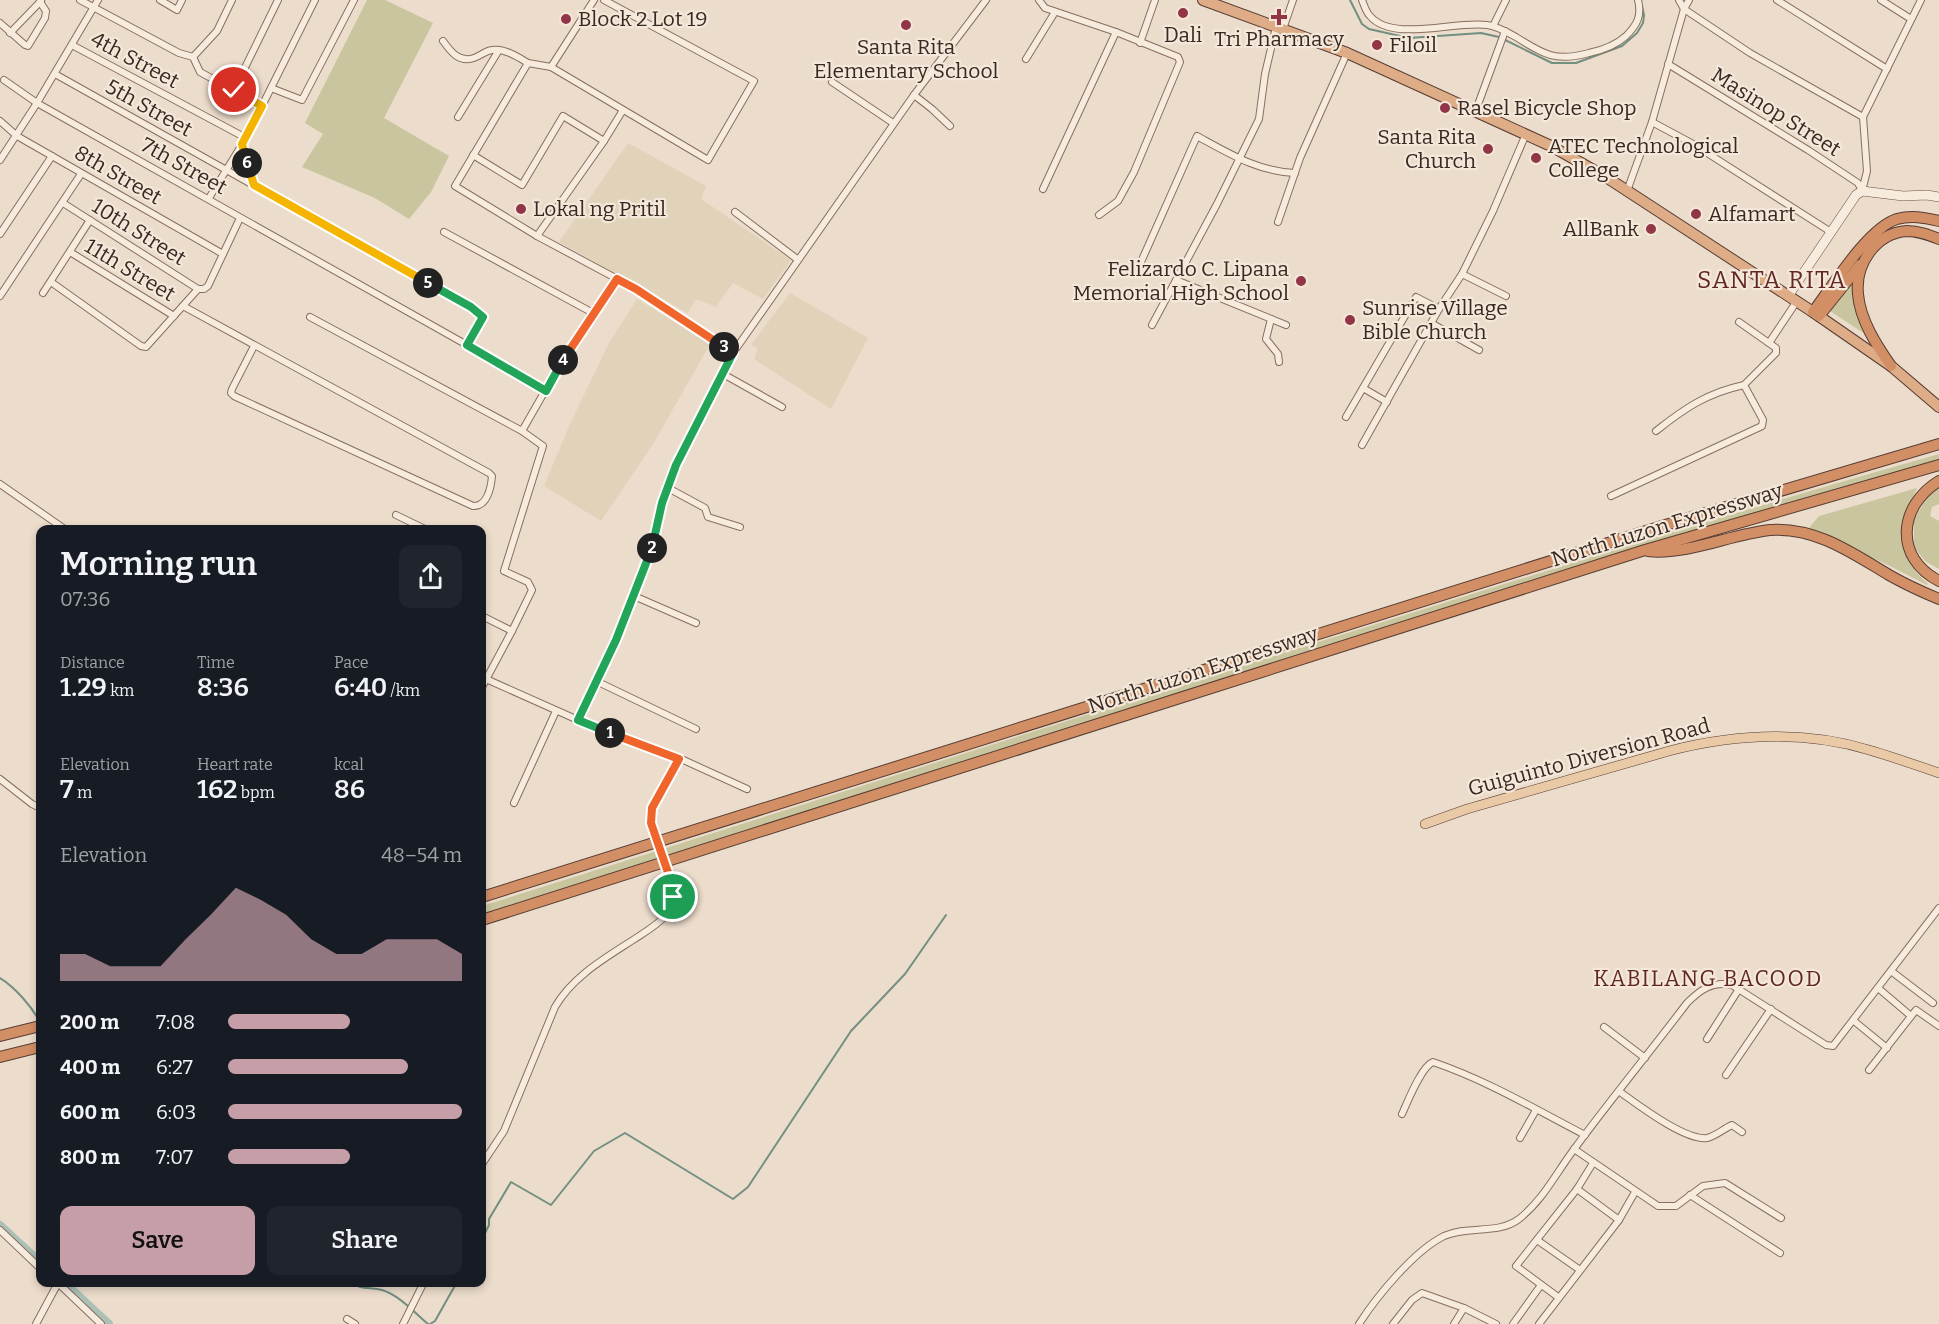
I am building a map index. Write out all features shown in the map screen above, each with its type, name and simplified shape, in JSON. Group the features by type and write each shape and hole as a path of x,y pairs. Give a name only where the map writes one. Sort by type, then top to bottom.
{"highway":[{"path":"1203,0 1232,5 1279,28 1347,52 1526,134 1628,191 1816,314 1891,366 1939,406"},
{"path":"1816,314 1868,240 1887,224 1911,217 1939,221"},
{"path":"1816,314 1874,246 1895,234 1919,232 1939,239"},
{"path":"1863,261 1858,280 1858,296 1863,316 1891,366"},
{"name":"North Luzon Expressway","path":"486,896 1662,526 1939,444"},
{"name":"North Luzon Expressway","path":"486,919 1645,550 1939,465"},
{"path":"1939,481 1927,489 1915,502 1908,518 1907,536 1909,548 1916,562 1927,574 1939,581"},
{"path":"1645,550 1663,553 1746,533 1773,530 1806,533 1836,543 1892,576 1939,599"},
{"path":"0,1034 33,1028"},
{"path":"0,1057 36,1048"}],"main road":[{"path":"1793,299 1831,232 1856,195 1862,191 1895,196 1939,197"},
{"name":"Guiguinto Diversion Road","path":"1425,824 1467,808 1669,751 1747,736 1796,737 1845,744 1868,749 1939,773"}],"street":[{"path":"80,0 179,53 193,57 200,72 262,106"},
{"path":"0,160 55,74 98,0"},
{"path":"160,0 177,10 182,0"},
{"path":"193,57 217,32 232,0"},
{"path":"234,90 278,0"},
{"path":"209,198 244,141 315,0"},
{"path":"271,88 302,100 354,0"},
{"path":"551,67 594,0"},
{"path":"443,41 452,54 460,59 473,59 489,50 499,50 528,63 551,67 708,160 754,81 604,0"},
{"path":"578,720 651,553 662,503 676,465 733,353 893,123 986,0"},
{"path":"1039,0 1045,8 1116,32 1178,57 1180,62 1134,172 1118,201 1099,214"},
{"path":"1140,43 1155,0"},
{"path":"1152,325 1259,119 1265,74 1279,28 1293,0"},
{"path":"1362,0 1369,15 1389,27 1409,29 1485,24 1554,57 1575,57 1618,44 1638,22 1640,14 1638,0"},
{"path":"1493,26 1506,0"},
{"path":"1679,0 1684,9 1750,53 1863,117"},
{"path":"1628,191 1652,122 1684,9 1689,0"},
{"path":"1777,0 1887,69"},
{"path":"1881,0 1911,19"},
{"path":"1862,191 1867,171 1863,117 1921,0"},
{"path":"0,23 10,33 25,45 31,44 45,18 46,11 41,1 10,33"},
{"path":"1026,59 1055,12"},
{"path":"1043,189 1116,32"},
{"path":"1476,110 1504,33"},
{"name":"4th Street","path":"72,45 244,141"},
{"path":"458,117 499,50"},
{"path":"1278,222 1295,173 1347,52"},
{"path":"528,63 455,186 537,237 636,289 733,353"},
{"name":"Masinop Street","path":"1668,64 1808,150 1858,183 1862,191"},
{"name":"5th Street","path":"55,74 227,170"},
{"name":"7th Street","path":"4,80 37,103 467,345 483,317 476,311 227,170"},
{"path":"832,82 893,123"},
{"path":"914,95 950,126"},
{"path":"537,237 623,110"},
{"path":"473,155 522,185 563,116 604,141"},
{"name":"8th Street","path":"0,121 17,136 224,254"},
{"path":"1652,122 1693,144 1831,232"},
{"path":"1362,445 1439,309 1462,274 1493,211 1526,134"},
{"path":"1141,262 1197,136 1239,158 1271,171 1295,173"},
{"path":"244,141 254,185"},
{"path":"0,234 52,156"},
{"path":"0,296 81,174"},
{"name":"10th Street","path":"63,203 198,288"},
{"path":"735,212 797,259"},
{"path":"51,282 141,346 147,347 198,288 204,289 208,286 240,218"},
{"path":"44,293 90,220"},
{"path":"444,232 593,313"},
{"name":"11th Street","path":"70,252 174,316"},
{"path":"1462,274 1506,296"},
{"path":"522,431 593,313 617,279"},
{"path":"1176,280 1286,325"},
{"path":"1346,417 1416,297 1439,309"},
{"path":"1769,343 1793,299"},
{"path":"183,306 489,473 492,476 492,483 484,503 473,506 234,396 231,393 232,389 254,346"},
{"path":"310,316 522,431 541,443 544,449 504,571 528,582 532,590 486,679 556,711 679,759 747,789"},
{"path":"1271,319 1266,339 1278,354 1279,362"},
{"path":"1656,431 1694,403 1719,391 1744,385 1776,353 1776,348 1739,322"},
{"path":"1431,323 1479,350"},
{"path":"467,345 546,391"},
{"path":"723,374 782,407"},
{"path":"1611,496 1762,426 1763,420 1744,385"},
{"path":"1363,388 1387,402"},
{"path":"0,484 59,525"},
{"path":"668,488 705,508 708,517 740,527"},
{"path":"396,515 417,525"},
{"path":"634,596 696,623"},
{"path":"486,618 512,631"},
{"path":"596,681 696,729"},
{"path":"514,803 556,711"},
{"path":"486,1158 504,1131 562,994 603,960 654,926 669,913 672,906 673,887 651,823 652,808 679,759"},
{"path":"0,778 36,806"},
{"path":"1359,1324 1411,1260 1444,1236 1472,1230 1501,1228 1517,1221 1546,1193 1574,1149 1687,1003 1698,992 1714,985 1727,984 1739,989 1826,1045 1833,1046 1939,908"},
{"path":"1891,971 1933,1003"},
{"path":"1878,988 1911,1016"},
{"path":"1707,1039 1739,989"},
{"path":"1726,1075 1771,1009"},
{"path":"1869,1070 1916,1010 1939,1026"},
{"path":"1854,1021 1887,1048"},
{"path":"1604,1027 1645,1058"},
{"path":"1402,1114 1421,1075 1433,1062 1461,1072 1585,1135"},
{"path":"1620,1092 1680,1130 1698,1138 1719,1134 1732,1125 1742,1132"},
{"path":"1520,1138 1536,1110"},
{"path":"1574,1149 1658,1206 1676,1206 1703,1186 1725,1183 1781,1218"},
{"path":"1558,1297 1516,1266 1576,1189 1593,1163"},
{"path":"1576,1189 1619,1220"},
{"path":"1539,1324 1619,1220 1635,1192"},
{"path":"1690,1195 1780,1253"},
{"path":"0,1230 36,1264"},
{"path":"1537,1240 1580,1270"},
{"path":"1513,1324 1541,1285"},
{"path":"36,1324 55,1287"},
{"path":"61,1287 101,1324"},
{"path":"404,1324 422,1287"},
{"path":"1393,1324 1412,1300 1422,1293 1464,1308 1496,1324"},
{"path":"1454,1324 1464,1308"},
{"path":"347,1319 355,1324"}],"shaded area":[{"path":"367,0 385,0 433,23 384,118 449,156 431,192 409,219 375,198 302,167 323,134 305,123"},
{"path":"628,143 706,186 701,199 791,260 763,299 733,283 716,307 696,299 688,313 559,242"},
{"path":"1855,278 1868,336 1830,311"},
{"path":"790,293 868,338 831,409 754,359 758,348 751,345"},
{"path":"637,299 710,344 653,444 601,521 544,486 570,424 609,343"},
{"path":"1939,454 1939,461 486,914 486,905 1184,684 1743,511"},
{"path":"1939,487 1939,504 1932,507 1930,516 1939,521 1939,569 1925,561 1914,547 1914,520 1927,497"},
{"path":"1917,488 1906,515 1902,539 1909,561 1927,585 1886,564 1810,531 1809,528 1819,516"}],"waterway":[{"path":"1350,0 1362,24 1369,29 1409,38 1481,33 1499,37 1552,63 1576,63 1622,46 1637,33 1643,23 1642,6"},
{"path":"486,1231 489,1219 511,1182 551,1205 594,1151 625,1133 733,1199 748,1187 851,1031 905,974 946,915"},
{"path":"0,978 23,998 36,1016"},
{"path":"0,1225 36,1258"},
{"path":"69,1287 109,1324"},
{"path":"362,1287 388,1292 401,1300 428,1324"},
{"path":"430,1324 435,1321 454,1287"}],"place":[{"name":"Dali","path":"1183,13"},
{"name":"Tri Pharmacy","path":"1279,17"},
{"name":"Block 2 Lot 19","path":"566,19"},
{"name":"Santa Rita Elementary School","path":"906,25"},
{"name":"Filoil","path":"1377,45"},
{"name":"Rasel Bicycle Shop","path":"1445,108"},
{"name":"Santa Rita Church","path":"1488,149"},
{"name":"ATEC Technological College","path":"1536,158"},
{"name":"Lokal ng Pritil","path":"521,209"},
{"name":"Alfamart","path":"1696,214"},
{"name":"AllBank","path":"1651,229"},
{"name":"Felizardo C. Lipana Memorial High School","path":"1301,281"},
{"name":"Sunrise Village Bible Church","path":"1350,320"}],"district":[{"name":"SANTA RITA","path":"1772,280"},
{"name":"KABILANG BACOOD","path":"1708,978"}],"route":[{"path":"234,90 262,106 242,144 254,185 471,307 483,317 467,345 546,391 561,363 617,279 733,353 676,465 662,503 651,553 616,640 578,720 679,759 655,801 651,823 673,887 673,897"}]}
